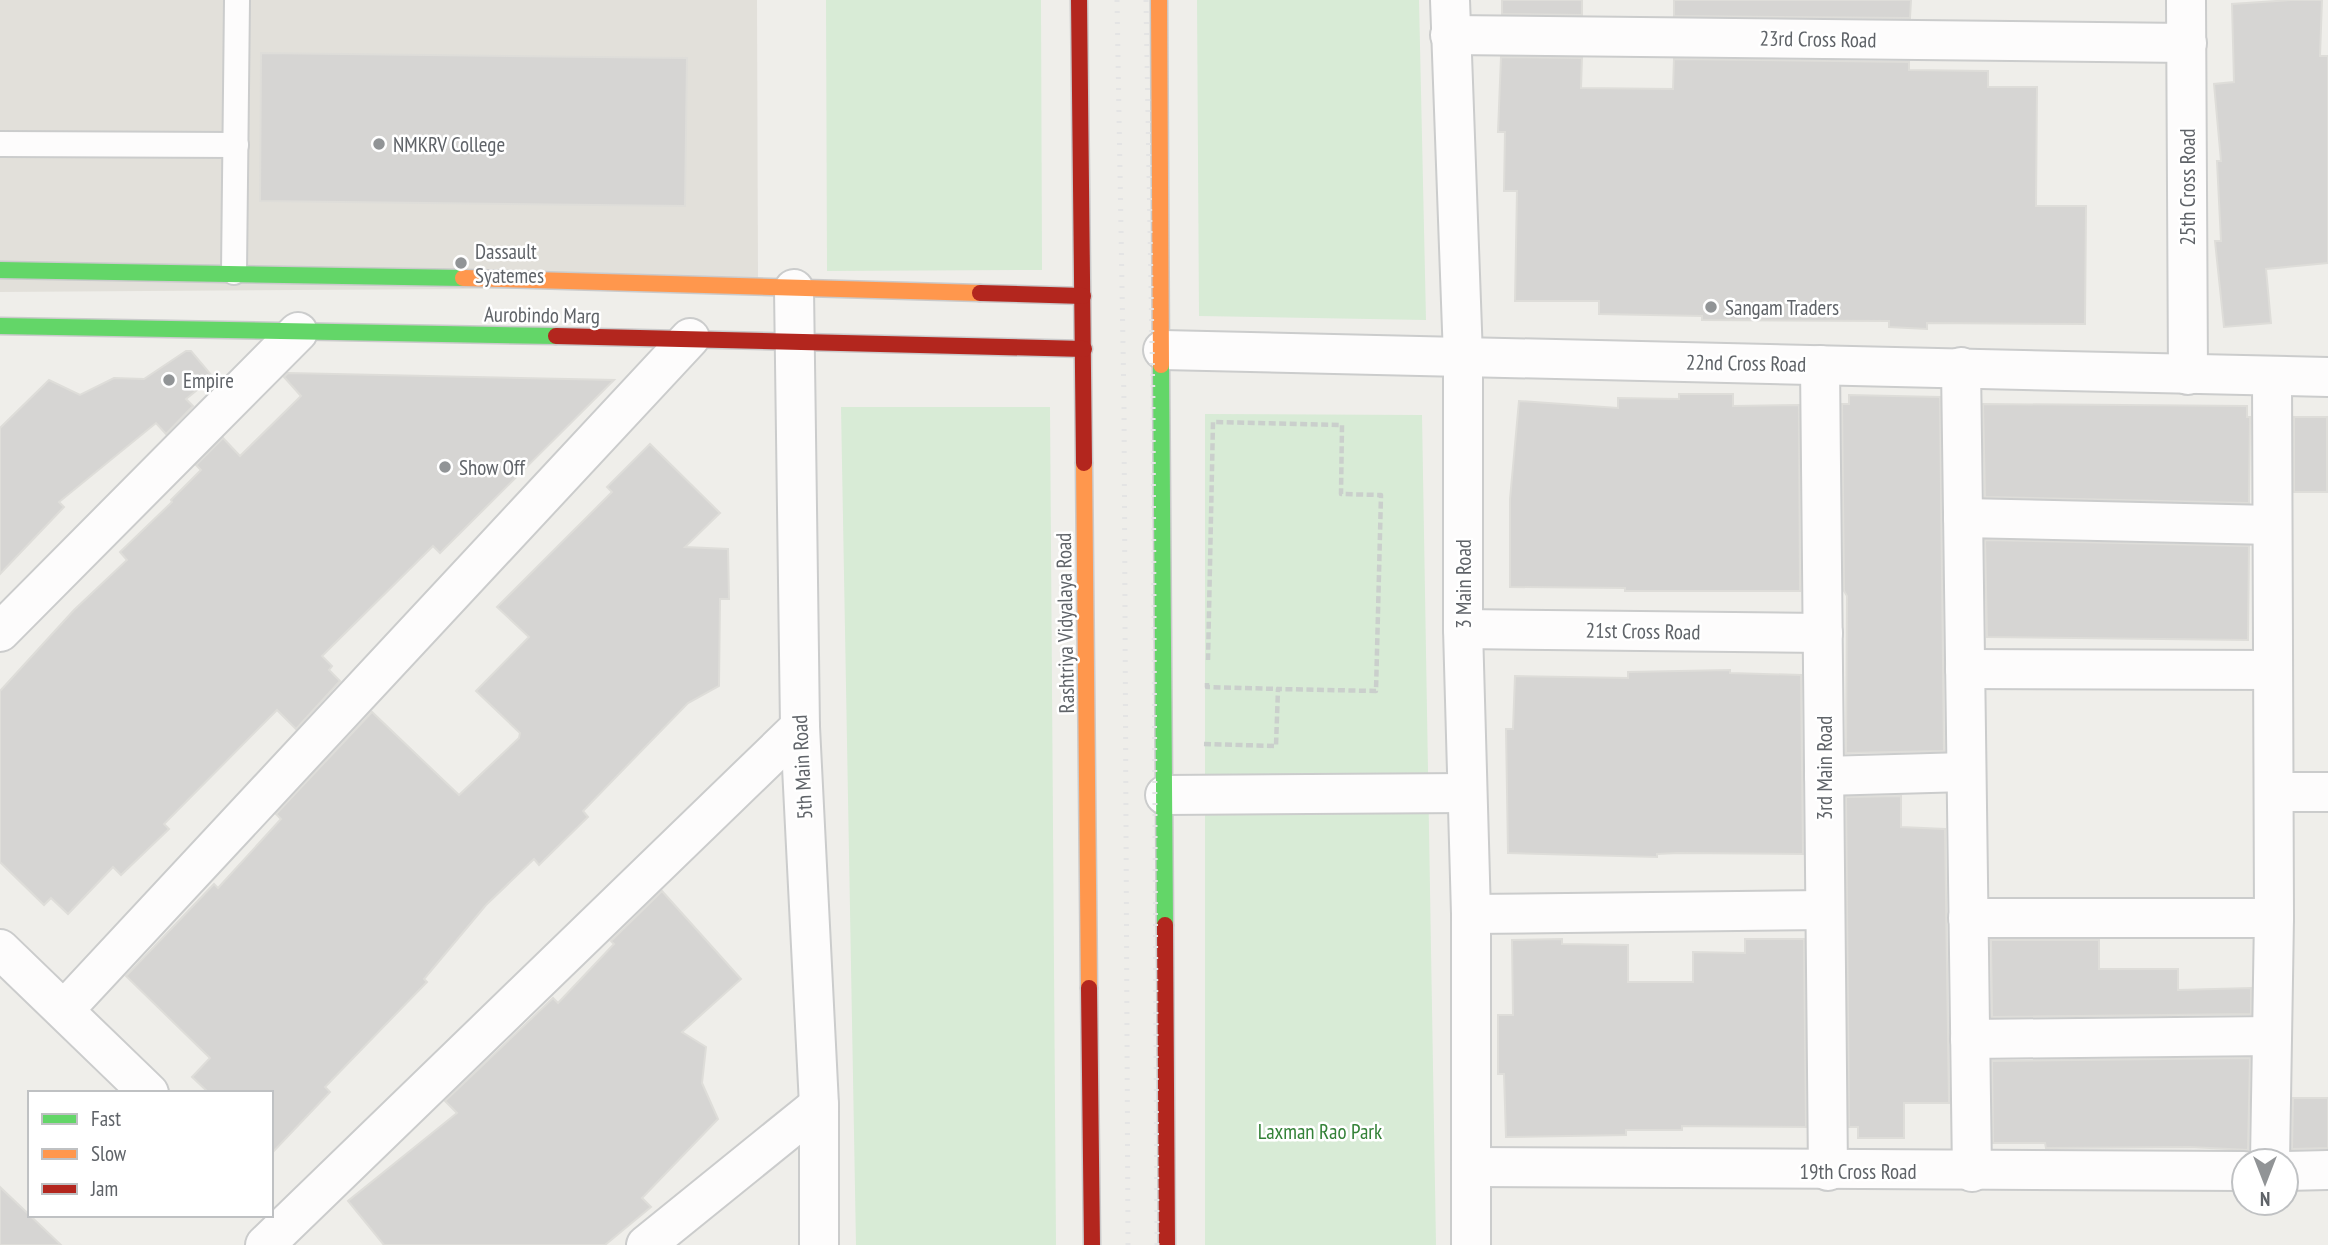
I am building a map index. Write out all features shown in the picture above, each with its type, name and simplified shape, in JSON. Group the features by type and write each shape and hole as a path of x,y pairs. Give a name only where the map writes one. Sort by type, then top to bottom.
{"main road":[{"name":"Rashtriya Vidyalaya Road","path":"1079,0 1092,1245"},
{"path":"1158,0 1163,350 1167,1245"},
{"name":"Aurobindo Marg","path":"0,270 234,272 1083,296"},
{"name":"Aurobindo Marg","path":"0,326 690,338 794,344 1084,349"}],"street":[{"name":"25th Cross Road","path":"2186,0 2188,374"},
{"name":"23rd Cross Road","path":"1450,18 2186,43"},
{"name":"3 Main Road","path":"1450,18 1464,357 1463,629 1471,914 1471,1245"},
{"name":"5th Main Road","path":"794,289 800,727 819,1105 819,1245"},
{"path":"0,632 298,332"},
{"path":"64,1010 690,338"},
{"name":"22nd Cross Road","path":"1163,350 2328,377"},
{"name":"3rd Main Road","path":"1821,365 1828,1171"},
{"path":"1961,367 1972,1171"},
{"path":"2270,1147 2274,918 2272,377"},
{"path":"1964,518 2272,525"},
{"name":"21st Cross Road","path":"1463,629 1823,633"},
{"path":"1965,669 2273,670"},
{"path":"282,1232 800,727"},
{"path":"1824,776 1966,772"},
{"path":"2274,792 2328,792"},
{"path":"1165,795 1467,793"},
{"path":"1471,914 1825,910"},
{"path":"1968,918 2274,918"},
{"path":"0,949 147,1091"},
{"path":"1970,1039 2272,1036"},
{"path":"646,1245 819,1105"},
{"name":"19th Cross Road","path":"1471,1167 1828,1171 2230,1171"},
{"path":"2300,1171 2328,1170"}],"lane":[{"path":"234,272 237,0"},
{"path":"0,144 236,145"}],"path":[{"path":"1213,422 1342,425 1340,494 1381,495 1376,691 1278,688 1207,687 1213,422"},
{"path":"1164,743 1276,746 1278,688"}],"shaded area":[{"name":"NMKRV College","path":"0,0 757,0 758,287 0,292"}],"green space":[{"path":"826,0 1041,0 1042,270 827,271"},
{"path":"1197,0 1419,0 1426,320 1199,316"},
{"path":"841,407 1050,407 1056,1245 856,1245"},
{"name":"Laxman Rao Park","path":"1205,414 1422,415 1436,1245 1205,1245"}],"building":[{"path":"1502,0 1582,0 1582,15 1502,14"},
{"path":"1674,0 1911,0 1910,18 1674,16"},
{"path":"2322,0 2320,56 2328,56 2328,263 2266,269 2271,323 2224,327 2215,241 2221,241 2217,161 2221,161 2214,84 2234,82 2232,4"},
{"path":"261,53 687,58 685,206 260,201"},
{"path":"1501,57 1582,58 1581,88 1673,89 1674,59 1909,62 1909,70 1988,71 1988,87 2037,87 2036,206 2086,206 2085,324 1927,323 1927,329 1889,327 1889,321 1702,320 1702,316 1599,314 1599,301 1515,301 1517,191 1504,191 1505,132 1498,132"},
{"path":"186,351 191,351 213,377 186,399 193,406 166,434 156,423 59,502 64,507 0,574 0,428 49,380 80,395 114,378 144,379"},
{"path":"288,373 614,380 440,553 433,546 322,656 332,666 329,670 340,681 296,729 277,710 164,824 169,829 121,875 113,867 68,914 51,898 44,905 0,862 0,691 74,610 127,560 120,552 201,470 196,465 223,438 240,456 301,396 284,377"},
{"path":"1679,394 1733,394 1733,406 1799,405 1800,591 1625,591 1625,588 1510,587 1510,499 1519,401 1618,408 1618,398 1679,399"},
{"path":"1849,395 1940,397 1944,751 1846,753 1847,596 1844,591 1842,404 1849,404"},
{"path":"1983,404 2247,406 2247,417 2250,417 2249,503 1985,497"},
{"path":"2294,417 2327,417 2327,492 2294,492"},
{"path":"650,444 720,513 685,547 728,549 729,599 720,599 719,686 688,703 583,811 588,817 539,865 534,859 486,905 424,979 427,982 325,1087 330,1092 273,1152 273,1091 207,1091 192,1077 210,1058 126,976 214,884 218,888 281,819 276,814 372,712 459,795 519,738 520,733 476,691 529,637 497,607 612,492 607,487"},
{"path":"1985,540 2249,546 2248,640 1987,637"},
{"path":"1730,670 1730,673 1801,675 1803,854 1678,853 1657,854 1657,857 1508,853 1506,729 1513,729 1515,676 1628,678 1628,672"},
{"path":"1901,796 1901,827 1945,829 1949,1103 1904,1103 1904,1138 1858,1138 1858,1127 1849,1127 1846,797"},
{"path":"662,891 741,979 682,1032 706,1047 702,1083 718,1119 642,1198 651,1207 605,1245 384,1245 348,1201 457,1113 445,1101 553,998 558,1003 614,944 611,941"},
{"path":"1562,939 1562,944 1628,945 1628,982 1693,982 1693,952 1745,953 1745,939 1804,939 1806,1127 1682,1126 1682,1130 1626,1130 1626,1135 1506,1137 1504,1074 1498,1074 1498,1015 1513,1015 1512,940"},
{"path":"1991,940 2099,940 2099,969 2178,969 2178,990 2251,988 2251,1014 1992,1017"},
{"path":"2250,1058 2248,1147 2046,1148 2045,1143 1993,1143 1992,1061"},
{"path":"2293,1098 2328,1098 2328,1148 2292,1147"},
{"path":"0,1187 28,1214 28,1217 32,1217 61,1245 0,1245"}],"railway":[{"path":"1117,0 1124,402 1128,1245"},
{"path":"1146,0 1153,402 1157,1245"}],"traffic: fast":[{"path":"0,270 463,278"},
{"path":"0,326 556,336"},
{"path":"1161,365 1165,925"}],"traffic: slow":[{"path":"1159,0 1161,365"},
{"path":"463,278 980,293"},
{"path":"1084,463 1089,988"}],"traffic: jam":[{"path":"1079,0 1084,463"},
{"path":"980,293 1083,296"},
{"path":"556,336 1084,349"},
{"path":"1165,925 1167,1245"},
{"path":"1089,988 1092,1245"}],"place":[{"name":"NMKRV College","path":"379,144"},
{"name":"Dassault Syatemes","path":"461,263"},
{"name":"Sangam Traders","path":"1711,307"},
{"name":"Empire","path":"169,380"},
{"name":"Show Off","path":"445,467"}]}
